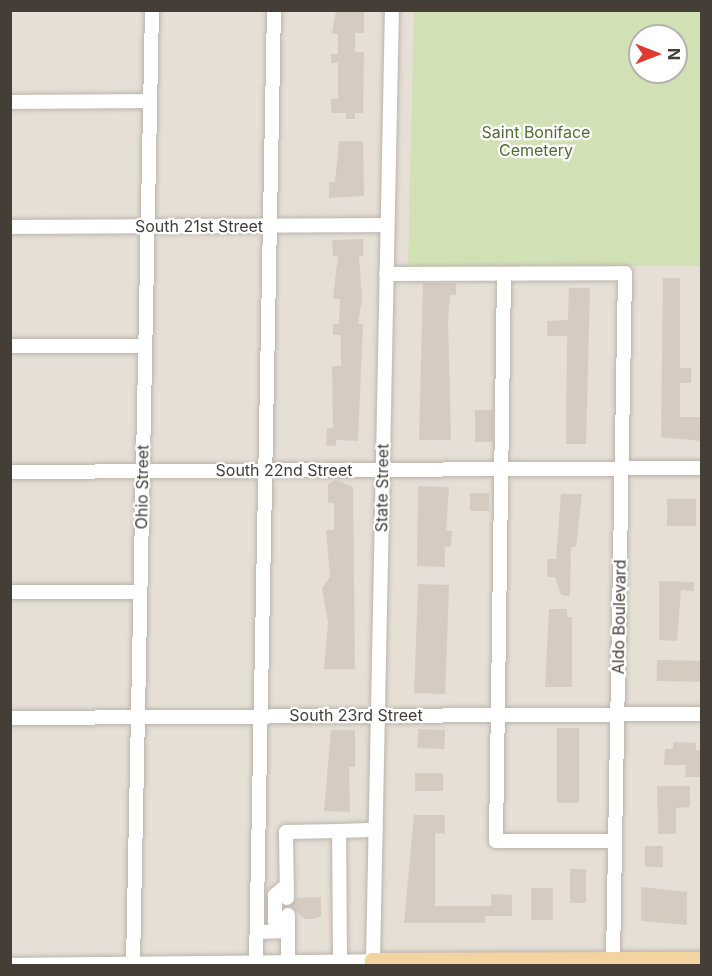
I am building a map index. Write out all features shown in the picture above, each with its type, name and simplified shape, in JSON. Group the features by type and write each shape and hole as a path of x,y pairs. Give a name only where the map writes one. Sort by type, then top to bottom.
{"main road":[{"path":"373,963 613,960 655,963 702,960"}],"street":[{"name":"Ohio Street","path":"133,964 152,10"},
{"path":"262,963 257,932 274,10"},
{"name":"State Street","path":"373,963 392,10"},
{"path":"10,102 150,101"},
{"name":"South 21st Street","path":"10,227 387,225"},
{"name":"Aldo Boulevard","path":"504,274 625,273 613,960"},
{"path":"387,274 504,274 496,842 615,842"},
{"path":"10,346 145,346"},
{"name":"South 22nd Street","path":"10,472 702,468"},
{"path":"10,592 140,592"},
{"name":"South 23rd Street","path":"10,718 702,714"},
{"path":"288,931 275,921 275,895 287,891 286,832 376,830"},
{"path":"339,831 340,961"},
{"path":"288,915 293,963"},
{"path":"257,932 288,931"},
{"path":"10,964 340,961 373,963"}],"shaded area":[{"path":"10,11 701,11 701,960 11,965"}],"green space":[{"name":"Saint Boniface Cemetery","path":"414,11 701,11 701,266 408,266"}],"building":[{"path":"336,10 364,10 364,33 355,33 355,52 364,52 363,113 355,113 355,119 346,119 346,113 331,113 331,99 338,99 338,63 331,63 331,54 338,54 338,34 332,34"},
{"path":"339,141 363,141 364,196 329,198 329,182 335,182"},
{"path":"363,239 363,256 359,256 362,299 358,324 363,324 358,441 336,440 336,446 326,445 327,428 333,428 332,366 341,366 341,335 333,335 333,324 339,324 340,299 333,299 338,256 333,256 332,240"},
{"path":"663,278 680,278 680,368 691,368 691,383 680,383 680,417 702,417 702,441 661,437"},
{"path":"423,283 456,283 456,295 450,295 448,320 451,440 419,440"},
{"path":"569,288 590,288 586,444 566,444 567,336 547,336 547,321 568,320"},
{"path":"475,410 493,410 493,442 475,442"},
{"path":"336,480 353,487 355,669 324,669 328,623 322,588 330,577 326,530 334,530 334,503 328,503 328,484"},
{"path":"418,486 449,487 446,531 452,531 451,547 445,547 445,567 417,566"},
{"path":"470,493 489,493 489,511 470,511"},
{"path":"561,494 582,494 576,547 571,547 570,596 561,595 555,577 547,577 547,559 556,559"},
{"path":"667,499 696,499 696,526 667,526"},
{"path":"659,581 694,582 694,591 681,590 677,641 659,640"},
{"path":"418,584 449,585 445,694 414,693"},
{"path":"549,609 567,609 567,617 572,617 572,687 545,687"},
{"path":"657,660 702,661 702,682 657,681"},
{"path":"557,728 579,728 579,803 557,803"},
{"path":"418,729 445,730 444,749 417,748"},
{"path":"331,730 355,730 355,767 349,767 350,812 324,811"},
{"path":"673,742 696,743 696,750 702,750 702,777 685,777 686,765 664,765 665,749 673,749"},
{"path":"415,773 443,773 443,791 415,791"},
{"path":"657,786 690,786 690,807 676,808 676,834 658,834"},
{"path":"414,815 445,815 445,834 435,833 435,906 491,906 491,894 512,895 512,916 485,916 485,923 404,923"},
{"path":"645,846 663,846 663,867 645,867"},
{"path":"570,869 586,869 586,903 570,903"},
{"path":"641,887 687,892 687,925 641,921"},
{"path":"531,888 553,888 553,920 531,920"},
{"path":"321,897 321,916 314,919 305,919 290,906 296,898"}]}
